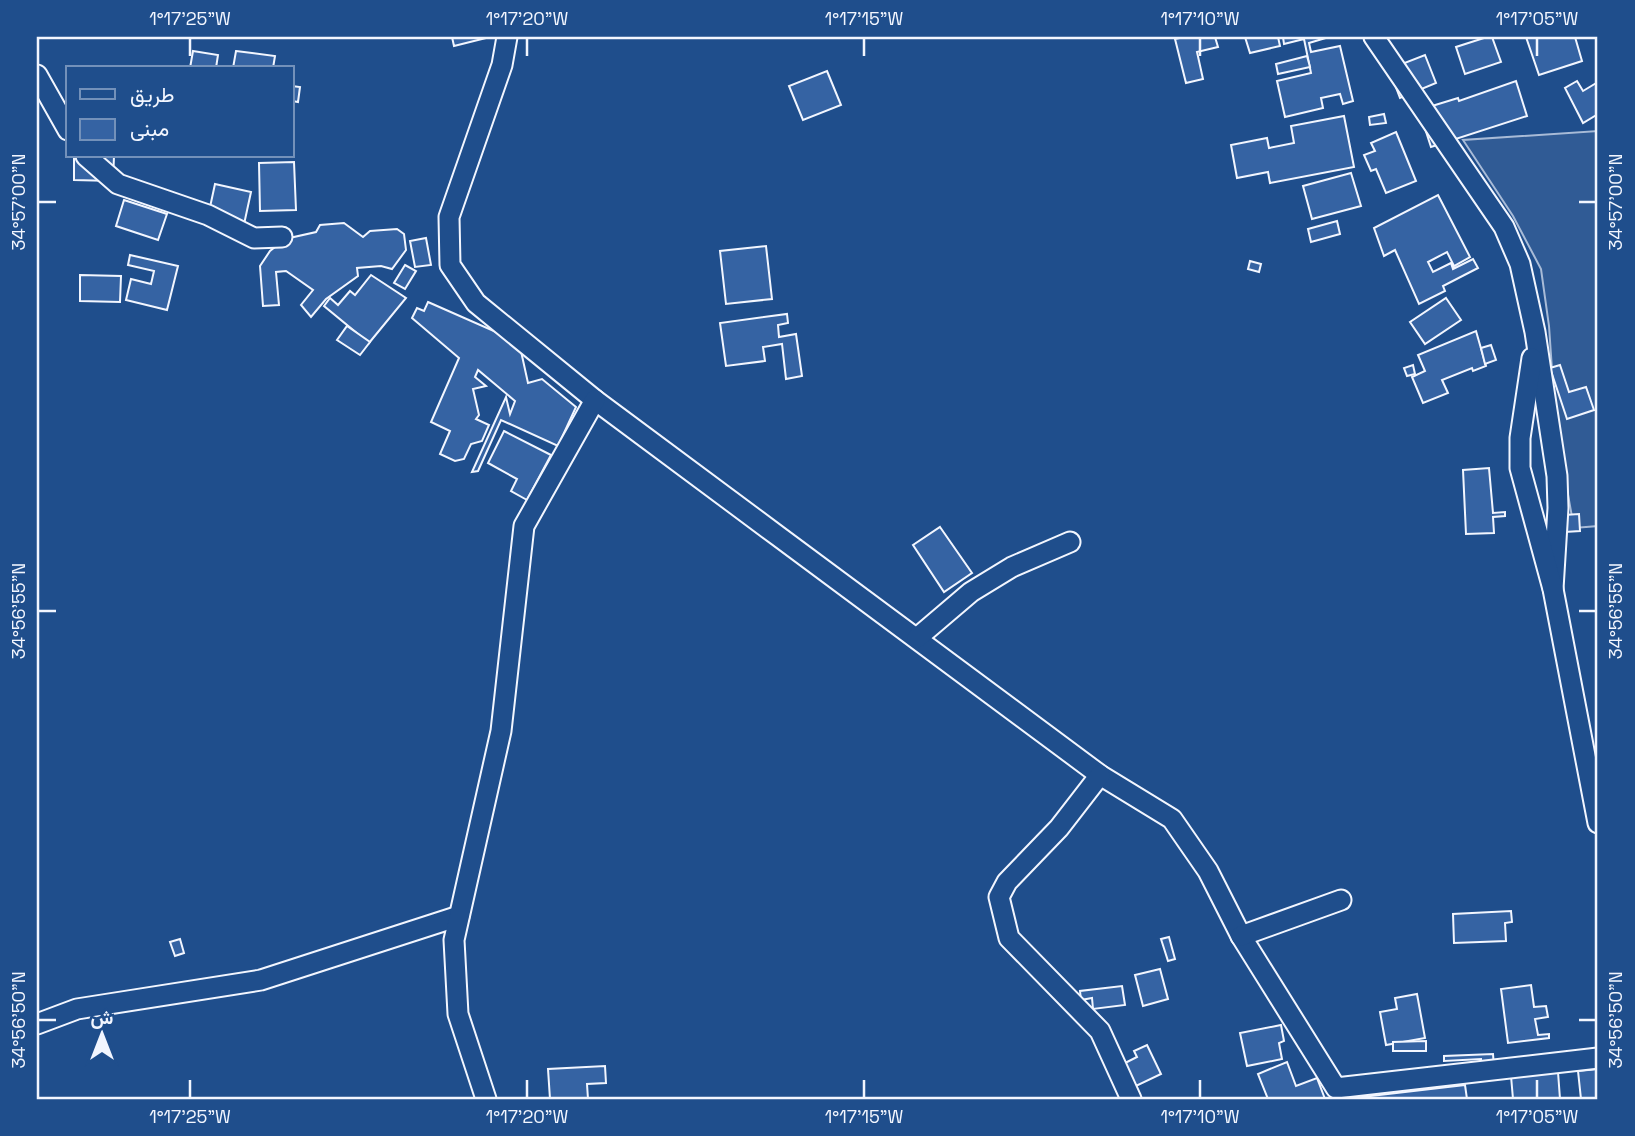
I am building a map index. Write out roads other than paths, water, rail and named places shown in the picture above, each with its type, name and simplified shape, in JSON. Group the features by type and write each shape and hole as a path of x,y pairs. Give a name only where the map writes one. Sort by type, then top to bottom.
{"street":[{"path":"507,37 502,65 449,217 450,265 476,303 596,400 1100,775 1172,819 1208,871 1241,936 1337,1093 1598,1058"},
{"path":"1374,37 1504,227 1525,282 1556,476 1558,508 1553,589"},
{"path":"37,75 66,126"},
{"path":"88,158 118,184 208,215 254,238 282,237"},
{"path":"1535,332 1520,438 1520,468 1553,589 1598,823"},
{"path":"486,1099 458,1014 454,940 501,732 524,526 596,400"},
{"path":"917,638 971,592 1012,567 1070,542"},
{"path":"1100,775 1059,828 1007,882 999,897 1009,938 1100,1031 1131,1099"},
{"path":"1241,936 1341,900"},
{"path":"37,1024 77,1009 261,980 459,916"}]}
